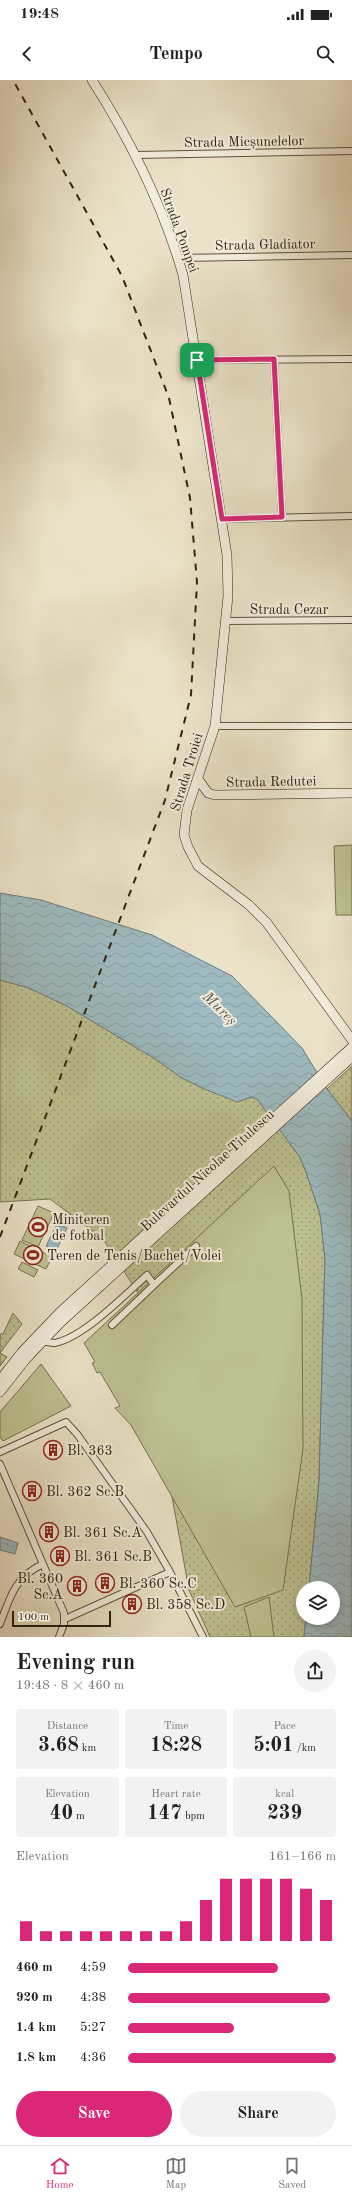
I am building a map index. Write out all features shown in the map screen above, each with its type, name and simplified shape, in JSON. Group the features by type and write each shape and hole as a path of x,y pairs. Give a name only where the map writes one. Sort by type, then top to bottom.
{"main road":[{"name":"Strada Pompei","path":"92,80 136,155 178,258 188,298 215,475"},
{"name":"Strada Troiei","path":"215,475 228,573 227,621 215,726 187,810 184,835 193,857 202,869 249,905 282,941 352,1040"},
{"name":"Strada Redutei","path":"198,779 208,793 215,795 352,793"},
{"name":"Bulevardul Nicolae Titulescu","path":"0,1392 43,1341 114,1268 352,1047"},
{"name":"Bulevardul Nicolae Titulescu","path":"0,1380 38,1334 352,1057"}],"street":[{"name":"Strada Micșunelelor","path":"136,155 352,151"},
{"name":"Strada Gladiator","path":"178,258 352,255"},
{"path":"274,359 282,517"},
{"path":"197,360 352,359"},
{"path":"222,519 352,516"},
{"name":"Strada Cezar","path":"227,621 352,620"},
{"path":"215,726 352,726"},
{"path":"112,1325 196,1246"},
{"path":"43,1341 54,1343 72,1336 94,1321 147,1275 154,1285"},
{"path":"0,1452 66,1422 77,1434 147,1532 170,1572 203,1637"},
{"path":"0,1464 62,1606 65,1619 59,1637"},
{"path":"0,1624 16,1585 27,1572 43,1564"},
{"path":"65,1619 170,1572"}],"green space":[{"path":"352,845 352,915 336,915 334,846"},
{"path":"0,980 29,988 67,1006 157,1060 180,1077 202,1088 240,1101 251,1097 257,1099 299,1155 320,1214 325,1258 319,1482 310,1581 296,1581 296,1625 305,1625 304,1637 210,1637 189,1590 160,1431 138,1293 103,1239 50,1199 0,1202"},
{"path":"352,1066 352,1121 327,1089"},
{"path":"274,1166 289,1191 302,1299 303,1449 283,1590 235,1607 131,1425 115,1408 120,1406 100,1372 97,1373 92,1363 95,1362 84,1343"},
{"name":"Miniteren de fotbal","path":"38,1206 54,1213 38,1247 22,1240"},
{"name":"Teren de Tenis/Bachet/Volei","path":"20,1241 52,1257 46,1269 14,1254"},
{"path":"22,1262 38,1270 34,1277 18,1269"},
{"path":"13,1313 22,1324 0,1353 0,1334 3,1334"},
{"path":"0,1353 7,1357 0,1366"},
{"path":"41,1364 71,1406 3,1441 0,1437 0,1412"},
{"path":"269,1597 274,1637 251,1637 244,1607"}],"water":[{"name":"Mureș","path":"0,893 41,900 152,935 232,976 302,1048 327,1089 352,1121 352,1637 304,1637 305,1625 340,1625 340,1581 310,1581 319,1482 325,1258 320,1214 305,1169 299,1156 257,1099 251,1097 237,1102 202,1088 180,1077 157,1060 67,1006 29,988 0,980"},
{"path":"57,1223 67,1228 56,1251 46,1246"},
{"path":"0,1537 18,1543 15,1554 0,1550"}],"railway":[{"path":"0,1237 165,800 191,695 197,582 190,498 169,398 122,276 13,80"}],"place":[{"name":"Miniteren de fotbal","path":"38,1227"},
{"name":"Teren de Tenis/Bachet/Volei","path":"33,1255"},
{"name":"Bl. 363","path":"53,1450"},
{"name":"Bl. 362 Sc.B","path":"32,1491"},
{"name":"Bl. 361 Sc.A","path":"49,1532"},
{"name":"Bl. 361 Sc.B","path":"60,1556"},
{"name":"Bl. 360 Sc.C","path":"105,1583"},
{"name":"Bl. 360 Sc.A","path":"77,1586"},
{"name":"Bl. 358 Sc.D","path":"132,1604"}],"route":[{"path":"274,359 282,517 222,519 197,360 274,359"}]}
